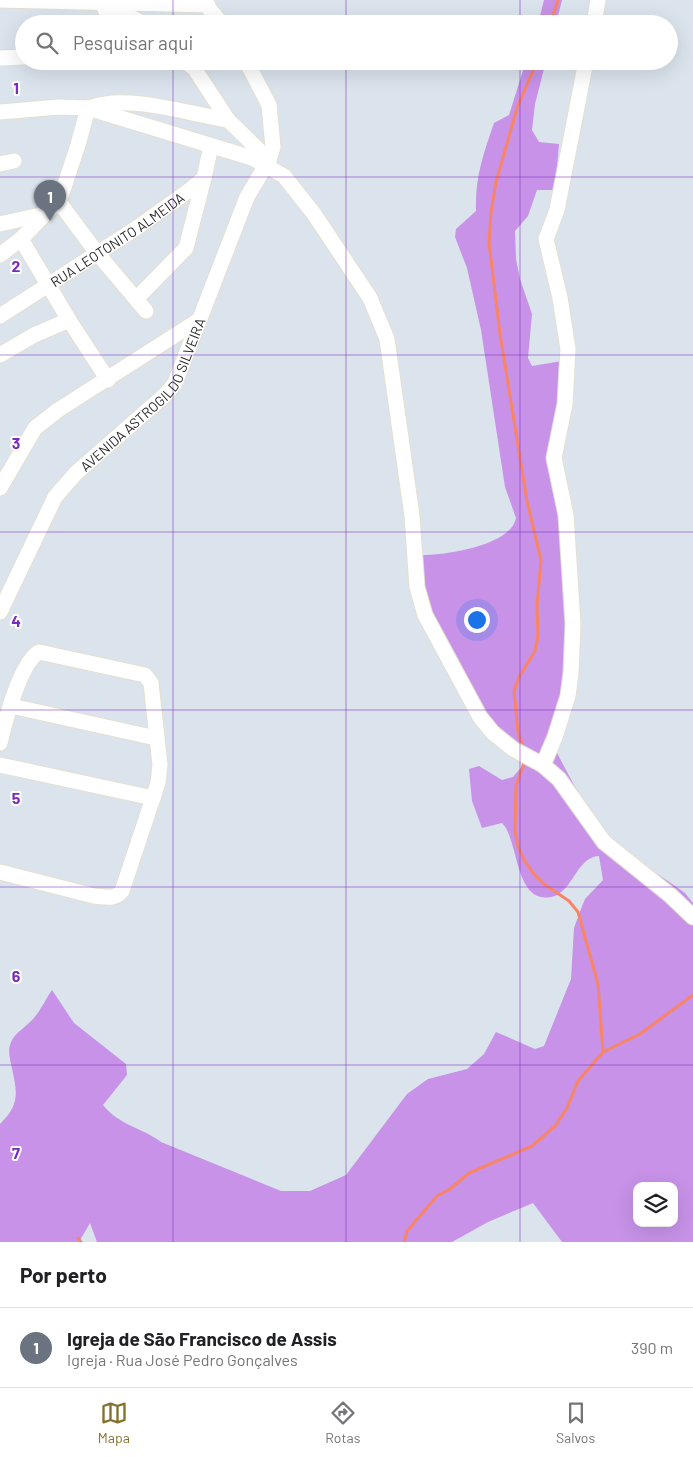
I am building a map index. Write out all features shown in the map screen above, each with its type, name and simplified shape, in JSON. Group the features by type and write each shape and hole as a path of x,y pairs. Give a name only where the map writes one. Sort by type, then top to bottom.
{"street":[{"path":"2,0 205,3 215,15"},
{"path":"596,15 598,0"},
{"path":"36,1 65,8 98,8 128,15"},
{"path":"0,58 15,57"},
{"path":"195,70 228,120 268,162 291,182 363,284 382,325 386,339 412,516 419,597 426,615 480,717 493,733 513,749 543,765 566,787 604,842 693,917"},
{"path":"251,70 269,105 273,139 268,162"},
{"path":"543,765 555,737 568,696 573,629 566,515 554,458 565,404 568,349 560,298 546,238 557,210 584,70"},
{"path":"0,112 59,107 88,108 108,104 137,105 228,120"},
{"path":"88,108 268,162"},
{"path":"0,255 59,202 88,108"},
{"path":"136,299 186,248 211,146"},
{"name":"AVENIDA ASTROGILDO SILVEIRA","path":"0,612 56,497 76,473 173,388 247,197 268,162"},
{"name":"RUA LEOTONITO ALMEIDA","path":"0,316 172,203 204,178"},
{"path":"59,202 97,253 146,310"},
{"path":"0,224 45,214"},
{"path":"21,238 68,320 108,380"},
{"path":"0,355 34,335 68,320"},
{"path":"0,488 35,428 58,410 108,380 199,320"},
{"path":"0,743 10,706 28,663 35,655 44,652 145,675 151,683 160,765 153,798 122,891 114,897 94,896 0,872"},
{"path":"10,706 156,738"},
{"path":"0,765 153,798"}],"shaded area":[{"path":"544,0 562,0 558,15 540,15"},
{"path":"523,70 544,70 535,104 532,130 539,142 559,144 555,190 537,190 528,216 515,231 516,259 520,279 532,314 528,358 532,366 574,359 554,465 566,579 566,701 552,743 581,798 609,835 635,859 685,893 693,903 693,1242 562,1242 533,1203 488,1222 452,1242 97,1242 90,1223 79,1242 0,1242 0,1124 7,1117 16,1097 9,1047 18,1032 36,1015 52,990 74,1023 126,1064 127,1075 103,1105 116,1118 161,1142 281,1191 310,1191 346,1175 407,1094 428,1079 467,1069 484,1054 496,1032 535,1049 544,1046 571,979 574,928 585,899 603,880 599,856 585,862 565,889 558,894 551,897 539,896 530,891 524,881 512,842 502,823 482,828 472,801 469,769 479,766 502,780 513,777 529,758 499,739 426,612 418,555 443,554 489,542 502,536 511,528 516,518 505,487 481,330 467,268 455,237 456,229 476,211 478,177 494,123 509,115"}],"waterway":[{"path":"553,15 558,0"},
{"path":"523,746 518,732 514,691 519,677 535,651 538,636 537,606 541,560 527,501 500,334 489,243 491,212 496,182 517,108 533,70"},
{"path":"525,760 516,786 515,831 518,846 524,860 533,873 544,884 569,901 578,912 598,984 603,1052"},
{"path":"404,1242 407,1231 437,1196 450,1189 469,1173 532,1146 555,1126 567,1108 578,1081 603,1052 640,1034 693,995"},
{"path":"78,1238 81,1242"}],"place":[{"name":"Igreja de São Francisco de Assis","path":"50,221"}]}
